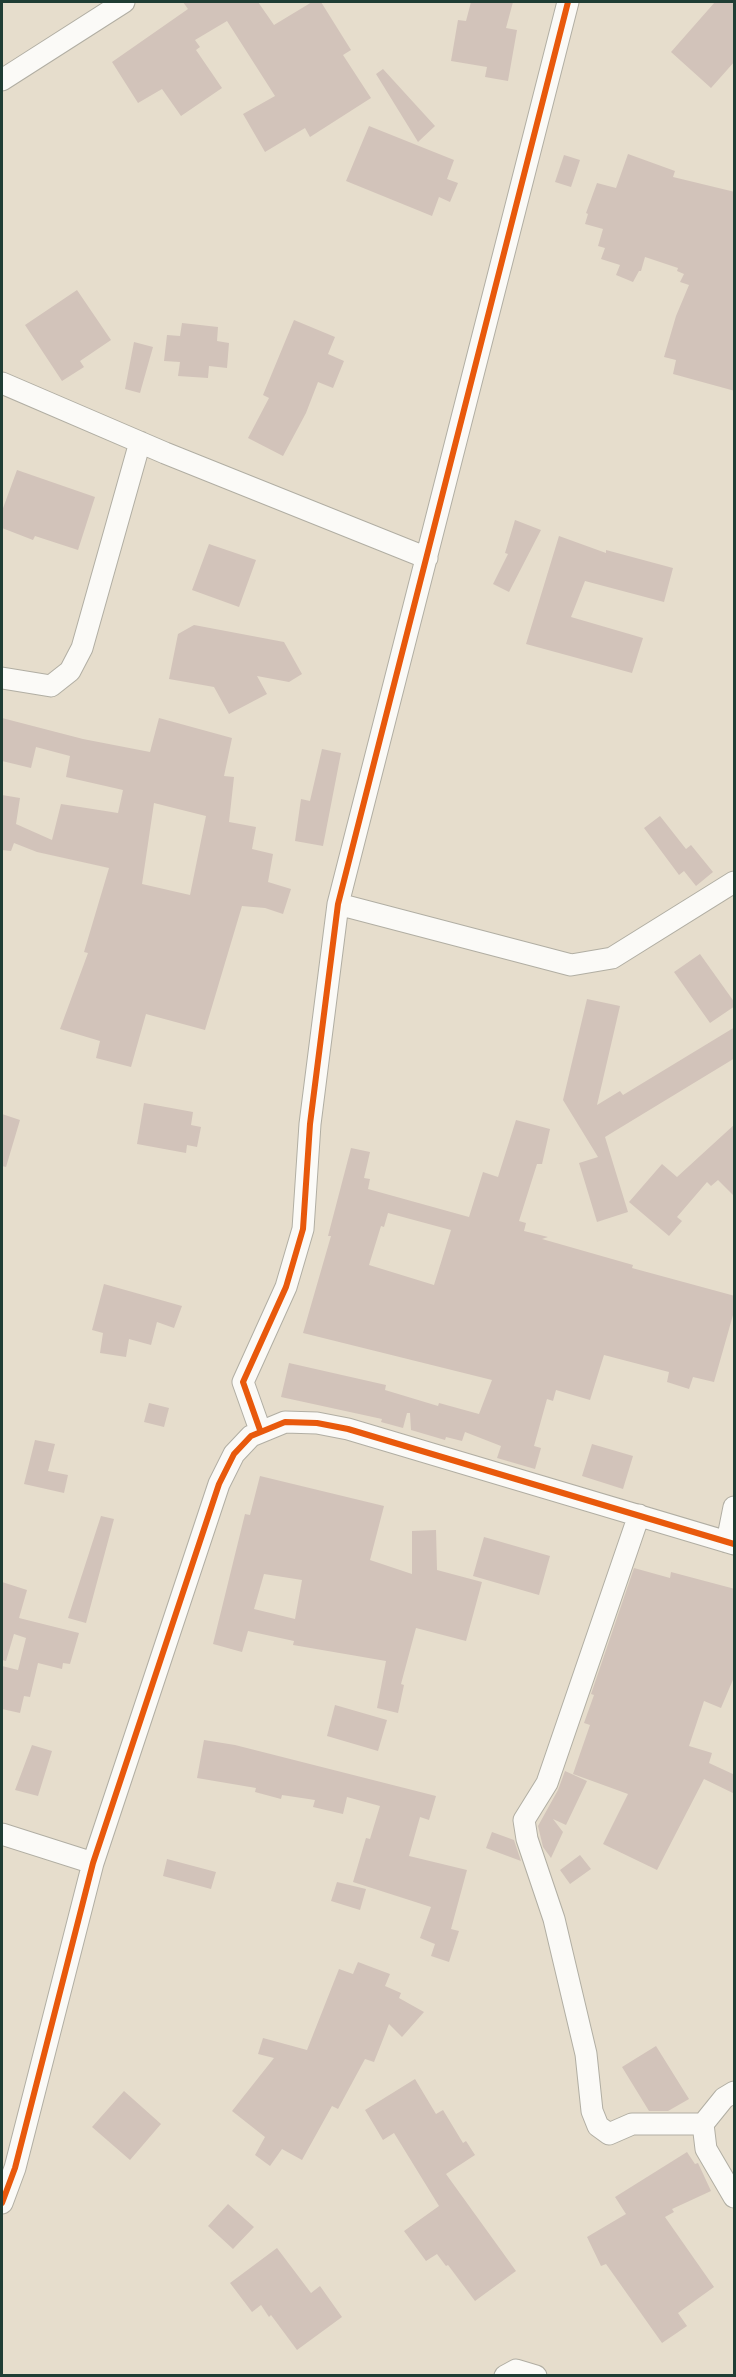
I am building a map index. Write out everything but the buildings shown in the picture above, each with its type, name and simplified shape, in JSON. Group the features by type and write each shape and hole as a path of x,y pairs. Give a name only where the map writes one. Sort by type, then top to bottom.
{"street":[{"path":"2,80 124,2"},
{"path":"260,1430 243,1382 286,1287 303,1229 310,1124 338,904 568,2"},
{"path":"2,383 140,442 427,558"},
{"path":"2,678 51,686 70,671 82,648 140,442"},
{"path":"338,904 571,965 612,958 735,882"},
{"path":"2,2203 15,2169 93,1863 219,1484 234,1454 260,1430 285,1422 316,1423 348,1428 731,1543 735,1507"},
{"path":"639,1515 547,1783 524,1821 527,1839 554,1919 586,2054 592,2111 598,2126 609,2134 632,2124 703,2124"},
{"path":"2,1834 93,1863"},
{"path":"735,2092 718,2103 703,2124 706,2149 735,2197"},
{"path":"505,2376 516,2370 536,2376"}],"cycle path":[{"path":"260,1430 243,1382 286,1287 303,1229 310,1124 338,904 568,2"},
{"path":"2,2203 15,2168 93,1863 219,1484 234,1454 251,1436 285,1422 317,1423 348,1429 734,1544"}]}
